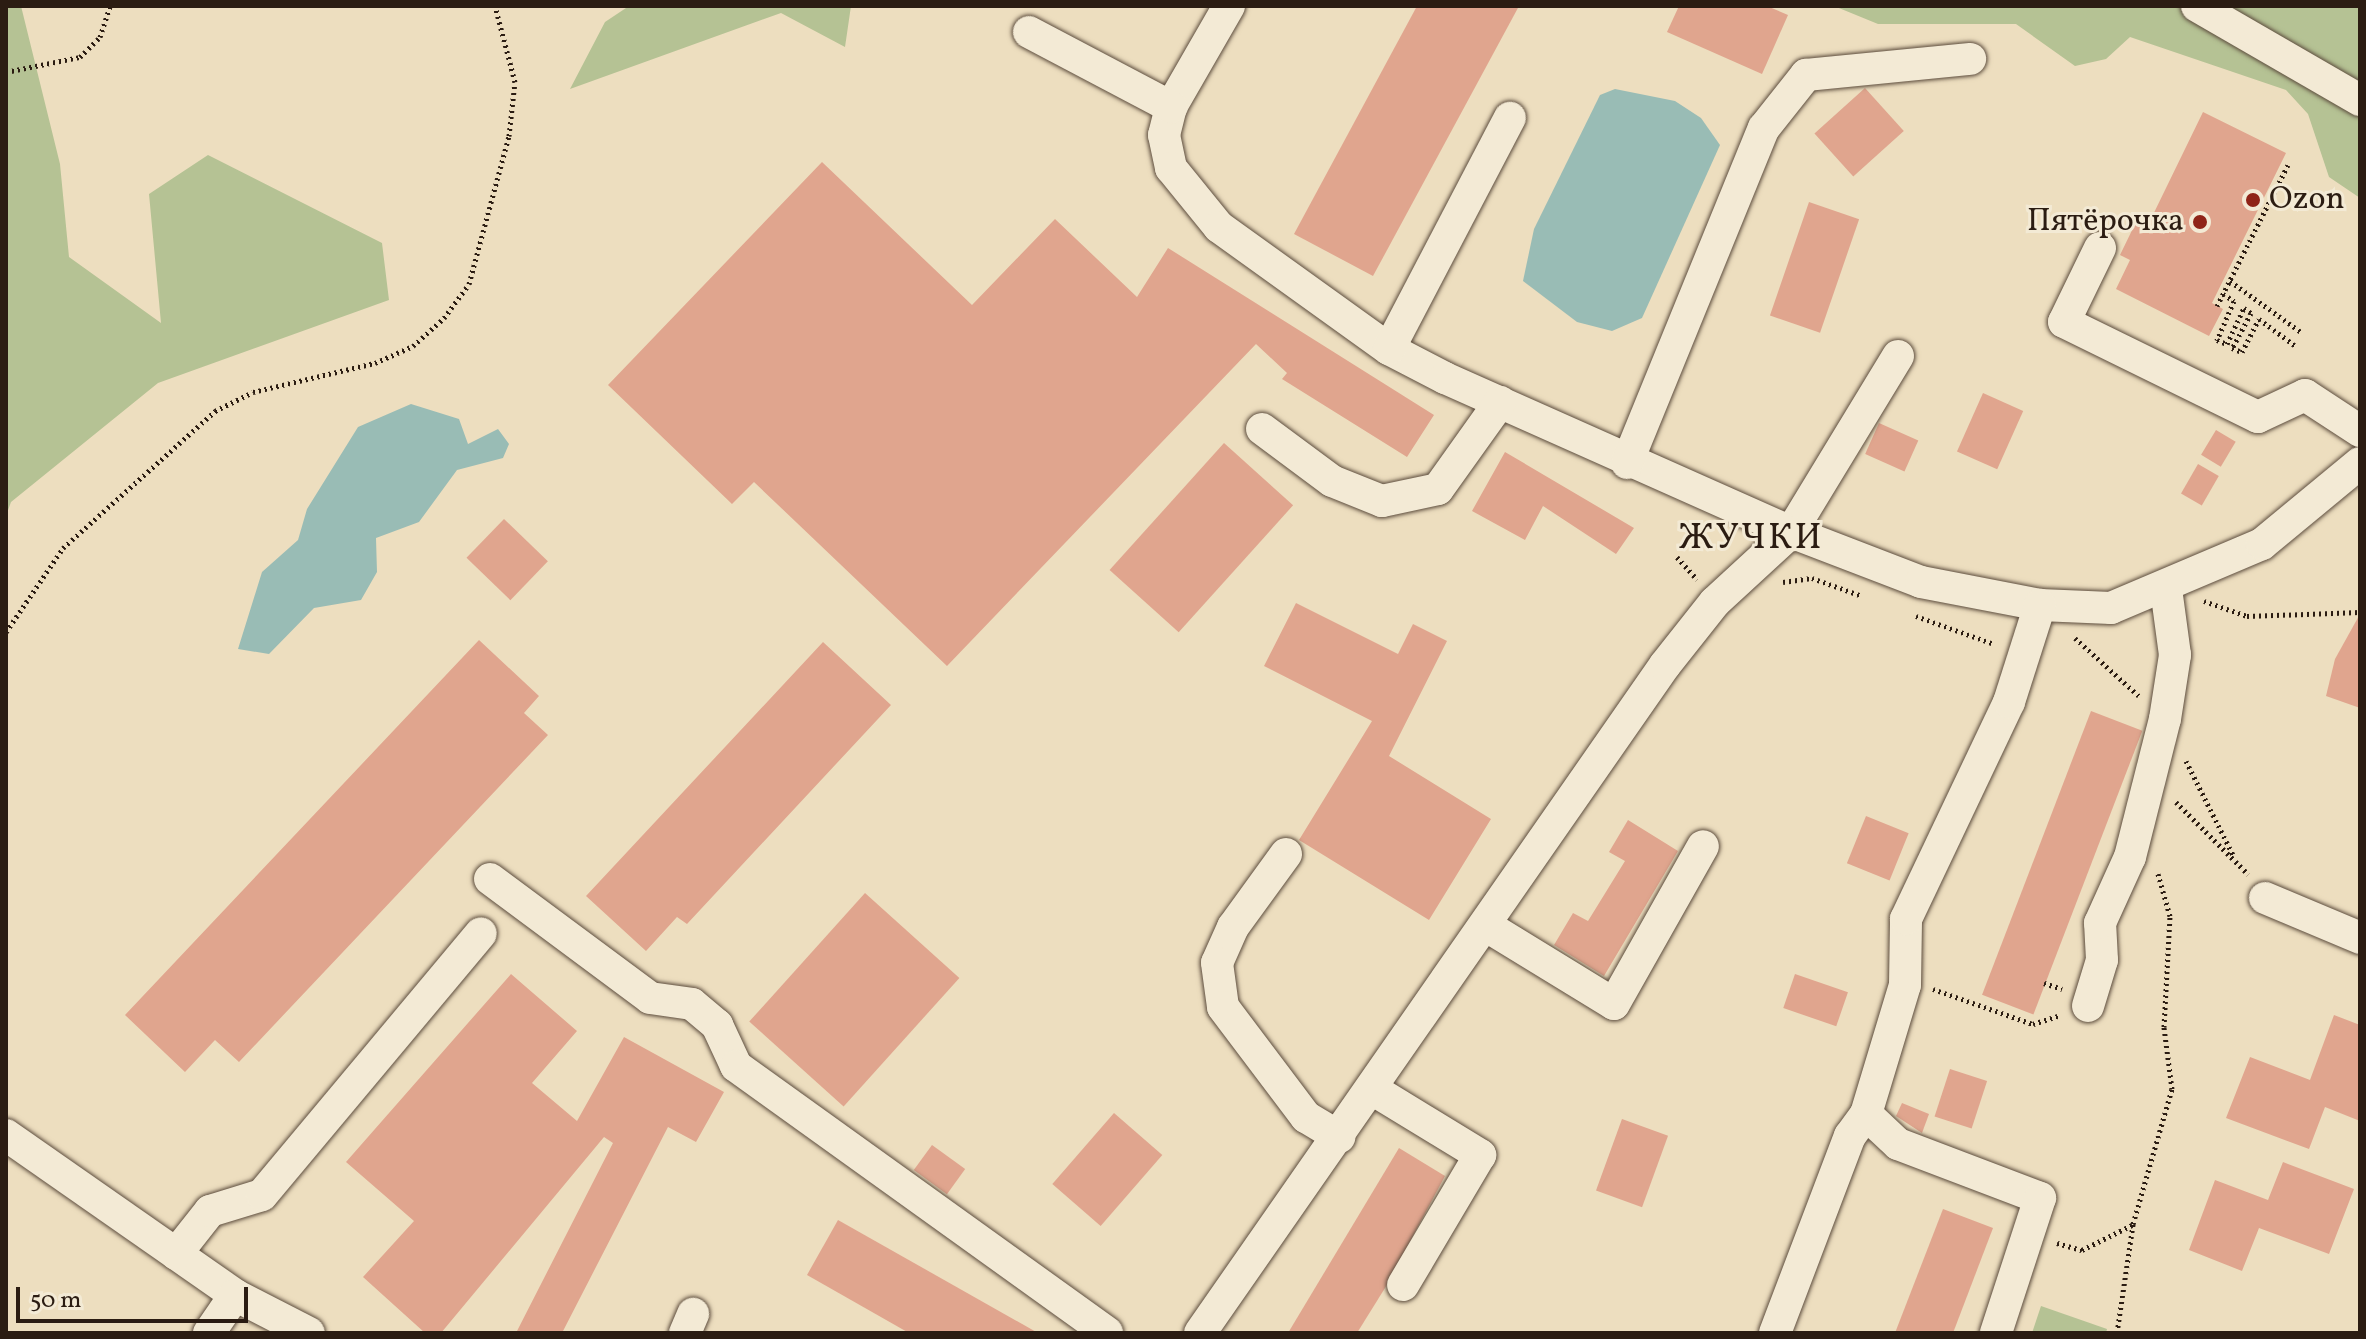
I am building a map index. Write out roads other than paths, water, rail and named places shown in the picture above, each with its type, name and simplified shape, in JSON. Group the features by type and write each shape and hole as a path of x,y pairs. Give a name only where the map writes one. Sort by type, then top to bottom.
{"street":[{"path":"1229,6 1171,107 1164,135 1171,168 1219,227 1389,349 1627,463 1791,532 1921,582 2040,605 2111,608 2166,588 2262,544 2360,463"},
{"path":"2197,6 2360,100"},
{"path":"1029,32 1171,107"},
{"path":"1627,463 1764,128 1806,75 1970,59"},
{"path":"1389,349 1510,118"},
{"path":"2100,248 2064,322 2258,417 2305,395 2360,431"},
{"path":"1200,1333 1673,655 1715,602 1791,532 1898,356"},
{"path":"1262,429 1332,481 1382,501 1438,489 1500,402"},
{"path":"2088,1006 2102,960 2100,923 2130,857 2153,777 2175,655 2166,588"},
{"path":"1775,1333 1850,1136 1866,1114 1905,985 1906,919 2009,702 2040,605"},
{"path":"1485,925 1614,1004 1703,846"},
{"path":"1286,854 1233,927 1217,963 1223,1007 1306,1117 1339,1137"},
{"path":"490,879 650,998 692,1004 717,1025 736,1066 1107,1333"},
{"path":"2265,898 2360,938"},
{"path":"176,1254 210,1211 262,1195 481,933"},
{"path":"1372,1089 1480,1155 1403,1285"},
{"path":"1866,1114 1898,1144 2040,1198 1996,1333"},
{"path":"6,1135 235,1295 309,1333"},
{"path":"209,1333 235,1295"}],"water":[{"path":"1615,89 1675,101 1701,118 1720,145 1642,318 1612,331 1577,322 1523,281 1534,229 1600,95"},
{"path":"411,404 459,419 468,444 498,429 509,444 503,458 457,470 419,522 376,538 377,572 361,600 314,608 269,654 238,649 262,572 298,540 307,509 358,427"}],"place":[{"name":"Ozon","path":"2253,200"},
{"name":"Пятёрочка","path":"2200,222"}],"district":[{"name":"ЖУЧКИ","path":"1751,540"}]}
